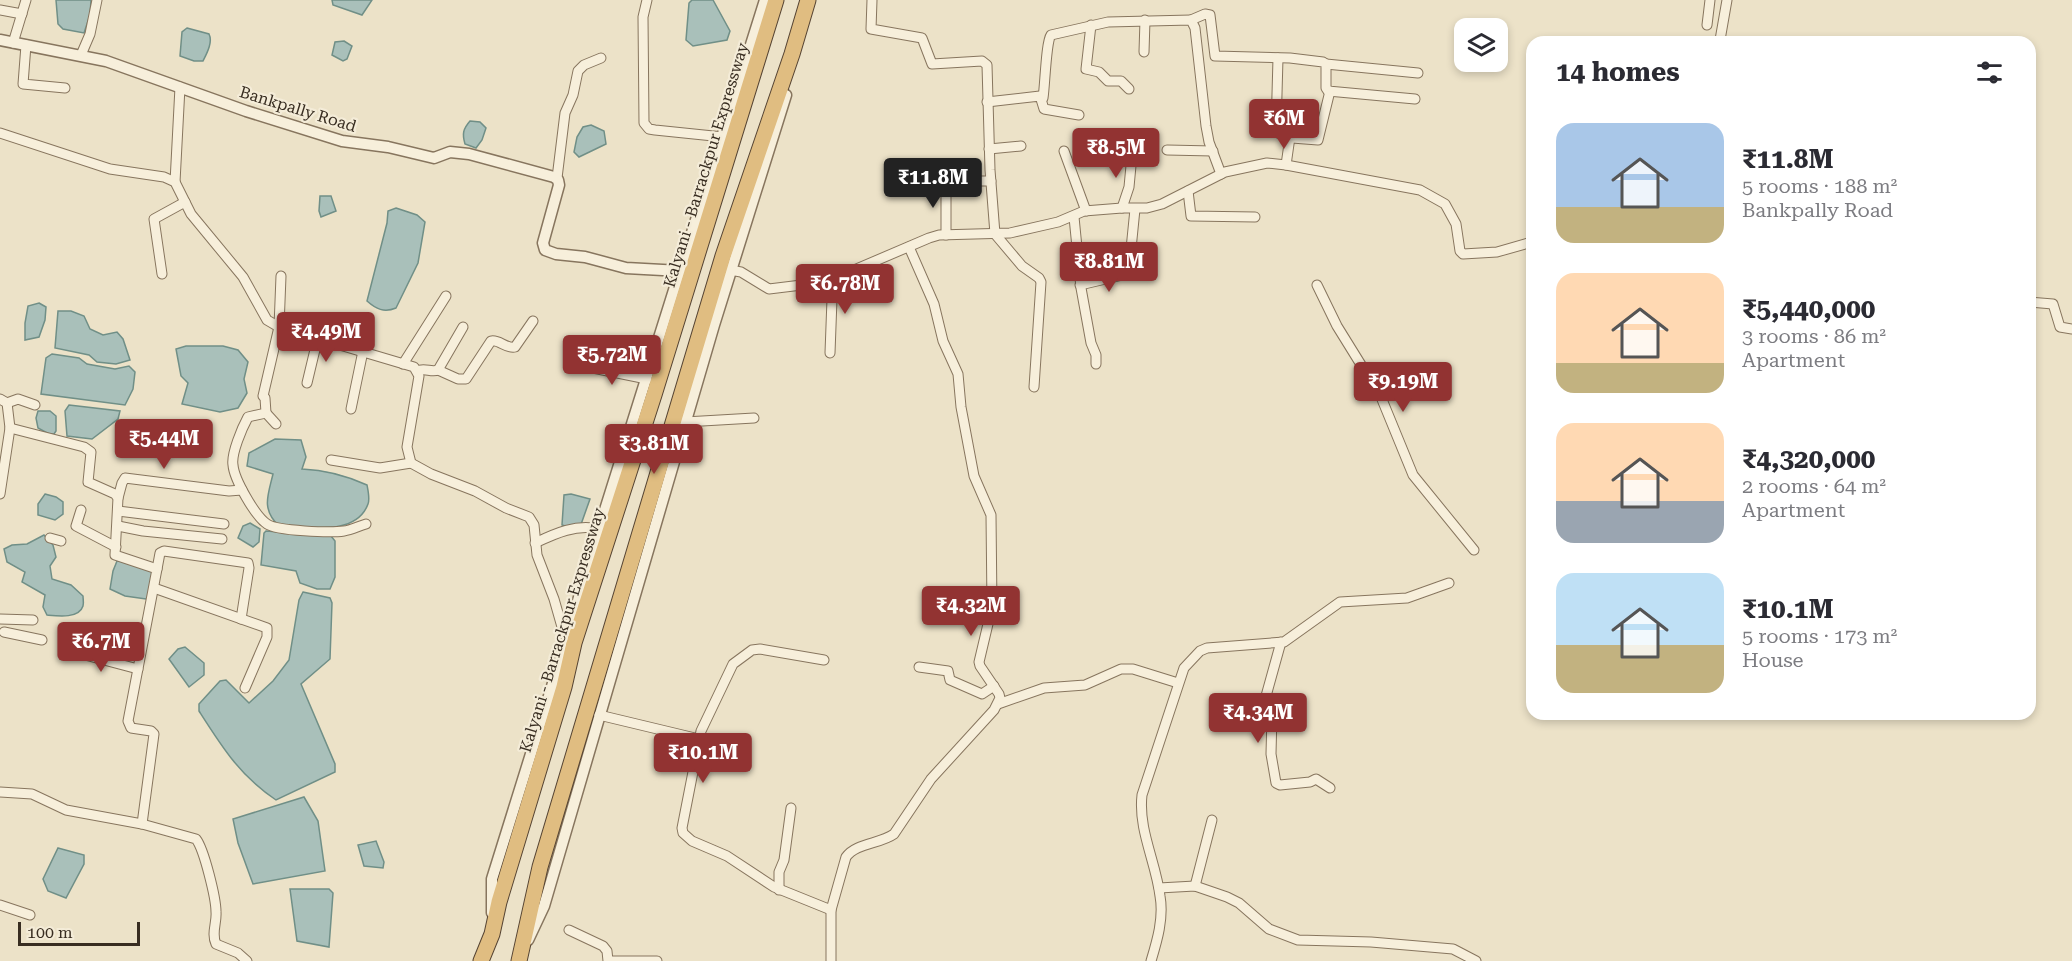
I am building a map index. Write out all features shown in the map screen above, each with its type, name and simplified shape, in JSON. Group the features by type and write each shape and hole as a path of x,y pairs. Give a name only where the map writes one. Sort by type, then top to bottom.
{"highway":[{"name":"Kalyani - Barrackpur Expressway","path":"481,961 492,934 502,891 564,687 574,643 654,395 776,0"},
{"path":"520,960 540,867 723,256 792,54 808,0"}],"street":[{"path":"13,43 26,0"},
{"path":"81,55 90,34 97,0"},
{"path":"647,0 643,17 645,123 649,129 723,137"},
{"path":"492,934 492,879 765,0"},
{"path":"520,960 544,906 730,270 816,0"},
{"path":"872,0 871,29 922,38 932,64 984,61 987,65 989,148 995,234 1022,266 1041,280 1034,387"},
{"path":"1707,25 1710,0"},
{"path":"1721,36 1727,0"},
{"path":"0,10 22,14"},
{"path":"1079,115 1044,109 1049,38 1055,34 1108,22 1199,17 1208,14 1211,17 1215,56 1278,58 1418,73"},
{"path":"1199,17 1195,28 1206,126 1221,174"},
{"path":"1144,52 1145,21"},
{"path":"1091,25 1086,69 1098,72 1108,81 1121,81 1129,89"},
{"name":"Bankpally Road","path":"0,40 106,61 246,111 342,141 388,147 434,158 450,152 469,154 557,178"},
{"path":"26,45 23,84 65,88"},
{"path":"601,58 584,65 578,71 573,95 565,113 557,178 559,185 543,243 546,250 556,254 585,257 626,268 681,271"},
{"path":"1278,58 1276,130 1278,133 1290,137 1318,140 1330,91"},
{"path":"1326,64 1326,88 1330,91 1415,99"},
{"path":"180,87 175,182 191,214 243,277 267,320 279,327 363,351 417,371 419,376 407,447 411,463"},
{"path":"987,102 1040,96 1043,98"},
{"path":"0,133 110,169 164,177 175,182"},
{"path":"1286,165 1290,137"},
{"path":"989,148 1021,146"},
{"path":"1167,150 1213,151"},
{"path":"1064,152 1086,211"},
{"path":"1122,208 1129,187 1132,155"},
{"path":"730,270 741,272 769,289 826,282 929,238 1031,230 1086,211 1155,207 1221,174 1267,164 1286,165 1420,190 1445,204 1456,224 1460,251 1463,254 1497,252 1526,244"},
{"path":"919,191 957,180 991,181"},
{"path":"946,183 946,235"},
{"path":"1188,191 1191,216 1255,217"},
{"path":"162,274 153,219 185,202"},
{"path":"1131,249 1135,209"},
{"path":"1074,217 1080,285 1096,364"},
{"path":"909,247 934,304 945,346 955,363 974,476 991,515 992,607 979,662 999,694 998,704"},
{"path":"1080,285 1131,273"},
{"path":"276,424 266,413 263,396 279,327 281,276"},
{"path":"826,282 832,299 830,353"},
{"path":"1317,285 1337,326 1381,397 1413,475 1474,550"},
{"path":"403,364 446,296"},
{"path":"2036,303 2053,304 2060,327 2072,329"},
{"path":"417,371 424,368 438,370 458,379 466,378 470,376 490,341 496,340 514,348 533,321"},
{"path":"438,370 464,327"},
{"path":"307,382 318,338"},
{"path":"351,409 363,351"},
{"path":"583,366 647,380"},
{"path":"0,494 10,428 3,401 18,399 35,405"},
{"path":"266,413 248,417 232,463 246,499 267,524 284,530 343,531 366,524"},
{"path":"685,422 754,418"},
{"path":"10,428 84,447 91,452 88,482 115,494 118,498"},
{"path":"330,460 380,468 411,463 529,517 534,525 537,555 562,627 568,635"},
{"path":"157,569 115,555 118,498 125,478 242,490"},
{"path":"81,510 76,526 116,547"},
{"path":"118,511 224,524"},
{"path":"118,526 143,531 222,539"},
{"path":"535,543 567,529 585,527 599,529"},
{"path":"50,538 61,541"},
{"path":"142,824 154,734 151,731 131,728 128,721 162,551 248,563 241,619"},
{"path":"1151,961 1159,931 1161,905 1159,888 1146,839 1141,809 1142,795 1178,683 1188,663 1203,649 1281,642 1296,635 1340,602 1407,598 1449,583"},
{"path":"154,588 265,627 268,632 245,688"},
{"path":"0,642 4,632 3,619 33,620"},
{"path":"4,632 42,640"},
{"path":"1281,642 1266,696 1272,714 1271,760 1276,783 1280,785 1310,782 1316,779 1330,788"},
{"path":"825,660 768,649 752,650 729,670 699,739 682,822 683,832 692,841 727,856 779,890 831,910"},
{"path":"70,651 138,669"},
{"path":"919,667 948,671 951,681 982,694 994,686"},
{"path":"831,961 831,910 848,853 887,839 894,834 932,778 998,704 1044,688 1085,685 1121,669 1133,669 1178,683"},
{"path":"598,715 699,739"},
{"path":"0,792 28,793 66,810 142,824 196,839 216,905 217,915 213,939 216,944 238,953 247,961"},
{"path":"779,890 779,872 785,858 791,808"},
{"path":"1195,886 1212,820"},
{"path":"1159,888 1195,886 1234,901 1269,929 1299,940 1371,942 1453,949 1476,961"},
{"path":"0,905 30,915"},
{"path":"569,930 603,946 607,951 608,961 657,961"}],"water":[{"path":"56,0 91,0 90,15 84,33 63,29 58,24"},
{"path":"332,0 372,0 362,15 333,5"},
{"path":"692,0 713,0 730,31 727,40 693,46 686,40 689,3"},
{"path":"187,28 209,34 210,44 203,61 194,61 180,56 182,32"},
{"path":"344,41 352,46 347,59 343,61 332,55 335,42"},
{"path":"470,121 480,122 486,128 476,148 465,144 464,140 464,132"},
{"path":"591,125 604,131 606,144 579,157 574,152 577,137 583,127"},
{"path":"320,196 331,196 336,211 321,217"},
{"path":"396,208 417,215 425,222 418,263 396,308 384,310 367,301 388,211"},
{"path":"39,303 46,307 45,320 39,337 25,340 28,306"},
{"path":"58,311 71,311 84,316 90,329 103,335 117,332 123,339 130,360 116,364 97,362 89,355 55,348"},
{"path":"186,346 223,346 238,350 248,362 244,379 247,393 238,408 220,412 182,404 188,383 181,376 176,349"},
{"path":"52,354 79,358 87,364 115,369 129,366 135,372 133,389 125,405 41,394 46,358"},
{"path":"69,405 120,411 118,419 92,439 67,436 65,411"},
{"path":"38,411 50,411 56,416 54,434 38,428 36,418"},
{"path":"275,439 301,440 306,457 302,469 335,474 367,485 369,502 362,514 353,521 330,527 279,526 270,514 267,502 273,474 247,466 249,453"},
{"path":"45,494 63,502 63,514 55,520 38,515 38,504"},
{"path":"571,494 590,499 579,530 562,525 564,495"},
{"path":"250,523 260,529 259,542 253,547 238,538 243,526"},
{"path":"266,531 331,536 335,541 335,577 330,589 317,589 300,583 296,571 261,565"},
{"path":"44,535 53,545 56,557 50,566 52,579 71,585 83,596 81,610 72,615 47,615 43,607 45,595 22,582 25,572 7,562 4,549 12,545 27,544"},
{"path":"122,559 157,571 152,593 146,599 125,596 110,589 117,561"},
{"path":"303,592 330,598 332,603 330,659 301,684 335,764 335,772 276,800 252,781 233,760 199,711 199,704 220,681 226,680 249,703 273,681 289,660 299,600"},
{"path":"185,647 204,663 204,675 189,687 169,659 178,649"},
{"path":"304,797 318,821 325,871 253,884 238,843 233,819"},
{"path":"376,841 384,862 383,868 364,866 358,845"},
{"path":"58,848 84,855 84,864 66,898 48,891 43,879"},
{"path":"290,889 329,889 333,893 329,947 297,941"}]}
